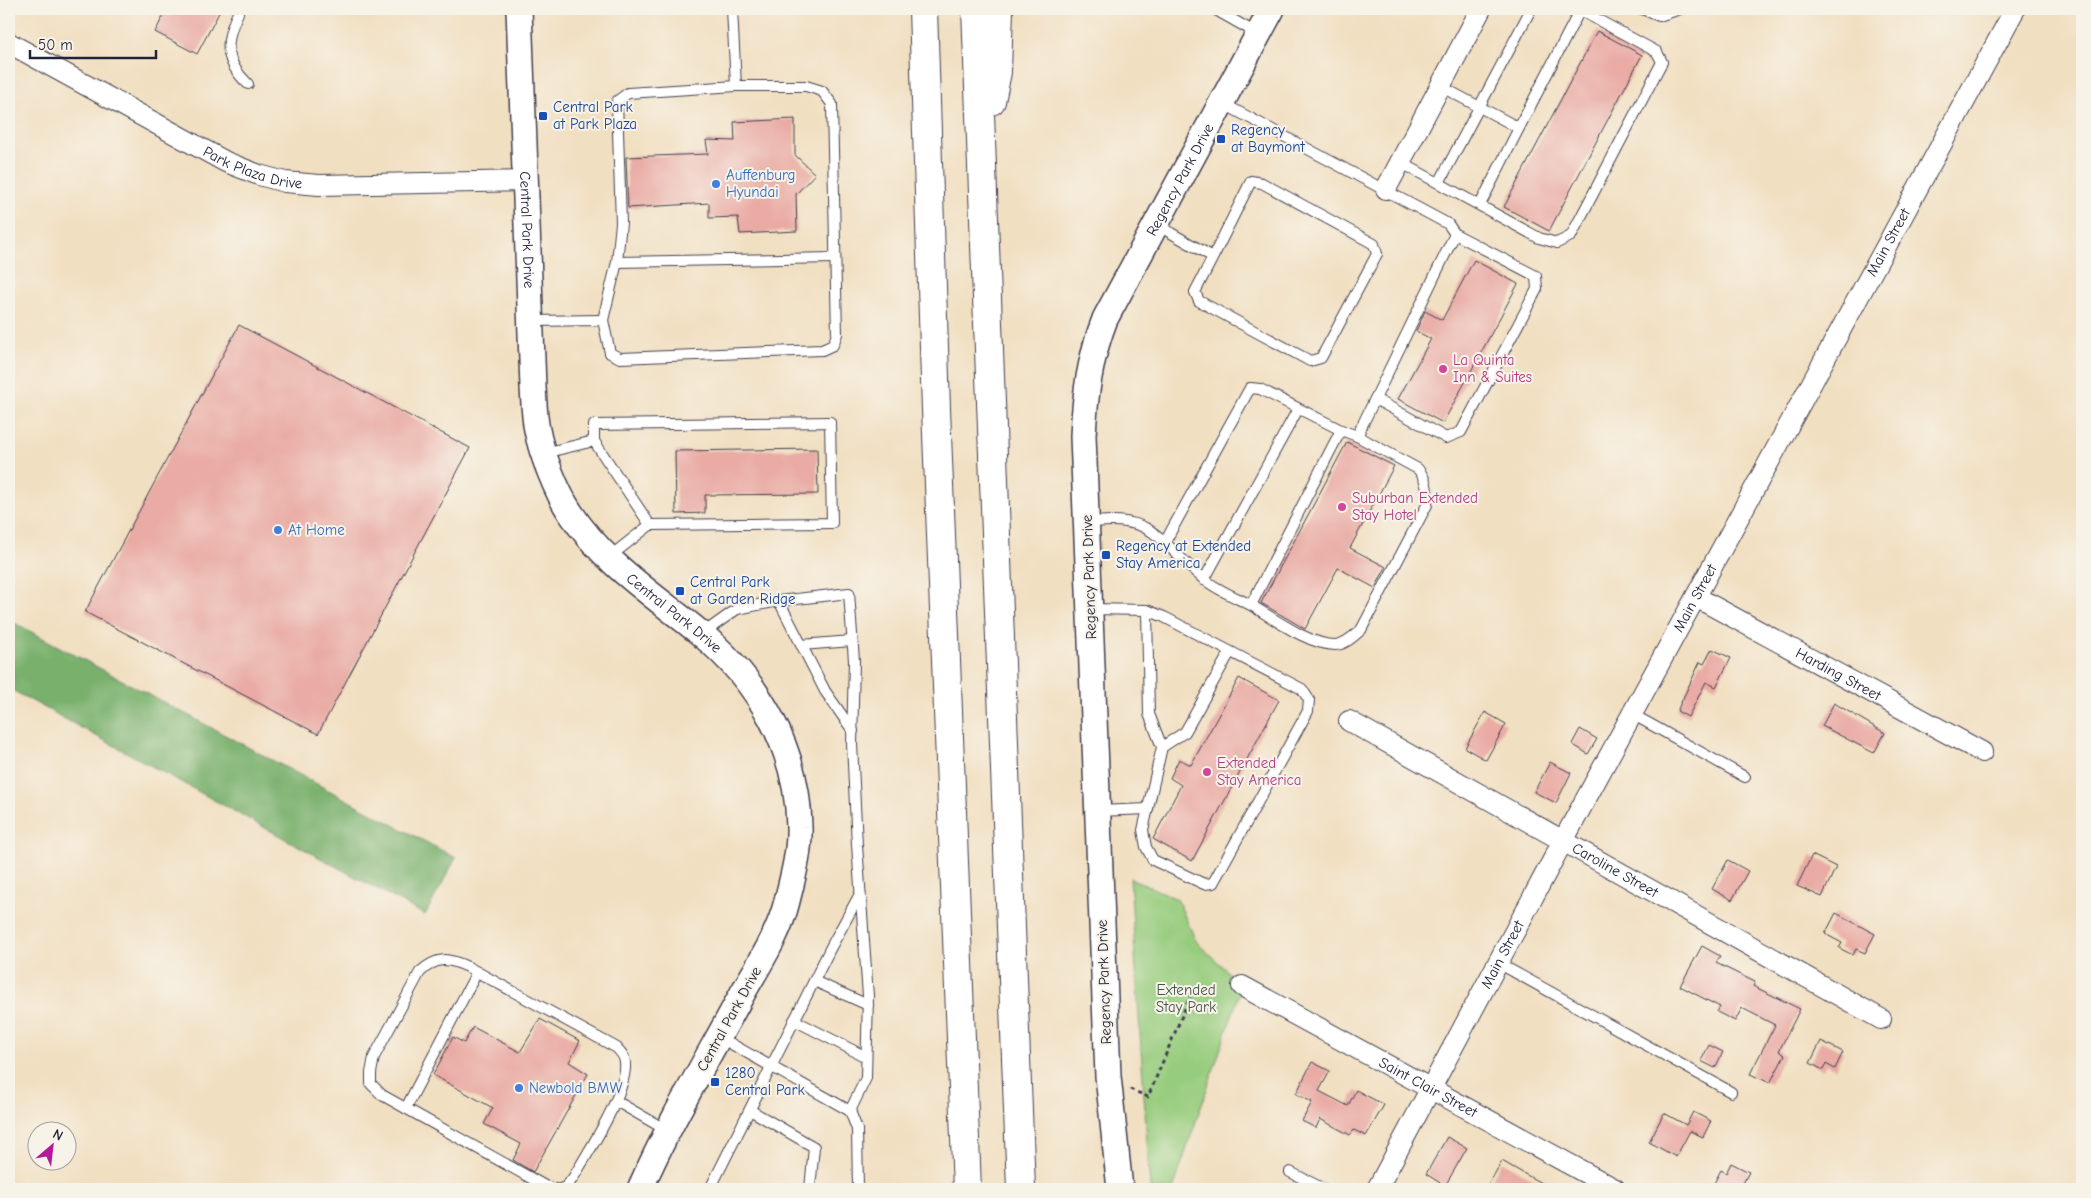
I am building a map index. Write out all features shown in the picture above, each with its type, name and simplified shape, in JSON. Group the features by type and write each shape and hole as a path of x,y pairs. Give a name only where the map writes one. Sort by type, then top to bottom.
{"highway":[{"path":"923,9 936,399 967,1189"},
{"path":"976,9 1021,1189"},
{"path":"982,152 997,72 998,9"}],"street":[{"name":"Central Park Drive","path":"520,9 531,321 537,430 544,453 568,510 590,540 622,571 702,634 734,662 754,690 772,721 786,753 797,793 799,829 796,864 786,904 770,943 668,1130 640,1189"},
{"name":"Regency Park Drive","path":"1120,1189 1108,1076 1083,436 1085,400 1089,372 1105,319 1272,9"},
{"name":"Main Street","path":"1377,1189 1563,841 2015,9"},
{"path":"1386,189 1440,86 1476,11"},
{"name":"Park Plaza Drive","path":"9,43 226,162 259,175 285,182 320,185 526,181"},
{"name":"Harding Street","path":"1696,597 1982,752"},
{"name":"Caroline Street","path":"1349,721 1881,1019"},
{"name":"Saint Clair Street","path":"1242,986 1615,1189"}],"lane":[{"path":"732,9 736,86"},
{"path":"1214,9 1258,34"},
{"path":"1439,183 1531,9"},
{"path":"1400,162 1539,238 1557,243 1571,236 1662,62 1657,52 1579,9 1480,205"},
{"path":"1642,9 1659,16 1680,9"},
{"path":"238,13 230,31 228,44 229,58 237,74 248,84"},
{"path":"736,86 806,86 822,92 832,104 837,334 833,345 822,350 620,358 610,353 604,320 617,262 621,224 617,101 628,93 736,86"},
{"path":"1440,86 1519,128"},
{"path":"1222,103 1386,189 1448,224 1455,234 1536,276 1537,289 1460,432 1446,438 1375,399"},
{"path":"1251,181 1262,183 1374,244 1377,254 1321,358 1310,361 1199,301 1195,292 1213,257 1251,181"},
{"path":"1156,224 1213,257"},
{"path":"1357,436 1455,234"},
{"path":"617,262 835,258"},
{"path":"531,321 604,320"},
{"path":"1087,523 1109,520 1134,522 1157,534 1165,542 1204,580 1313,640 1336,645 1350,640 1361,630 1397,566 1427,505 1428,494 1425,478 1418,469 1357,436 1260,390 1250,388 1165,542"},
{"path":"1204,580 1298,409"},
{"path":"608,558 650,525 832,523 830,422 594,424 594,441 650,525"},
{"path":"1250,605 1341,430"},
{"path":"544,453 594,441"},
{"path":"702,634 737,609 779,601 849,593 854,662 853,731 860,894 868,1006 866,1078 850,1110"},
{"path":"779,601 825,691 853,731"},
{"path":"1090,609 1147,610 1302,689 1309,700 1308,711 1213,883 1204,884 1153,860 1146,847 1143,830 1162,747 1149,714 1147,610"},
{"path":"801,645 852,641"},
{"path":"1162,747 1184,732 1230,652"},
{"path":"1632,714 1745,777"},
{"path":"1098,811 1148,809"},
{"path":"710,1189 814,980 860,894"},
{"path":"555,1189 545,1186 406,1108 382,1094 371,1084 374,1057 420,972 431,962 452,960 478,972 617,1048 624,1058 625,1070 616,1101 573,1178 566,1187 560,1189"},
{"path":"1498,963 1731,1092"},
{"path":"406,1108 478,972"},
{"path":"814,980 868,1006"},
{"path":"794,1020 866,1057"},
{"path":"719,1037 850,1110 857,1129 858,1189"},
{"path":"616,1101 668,1130"},
{"path":"750,1110 814,1147 810,1189"},
{"path":"1290,1172 1324,1189"}],"path":[{"path":"1130,1089 1148,1097 1194,988"}],"green space":[{"path":"9,620 456,858 425,915 10,689 9,691"},
{"name":"Extended Stay Park","path":"1130,878 1177,899 1196,941 1242,986 1173,1189 1150,1189"}],"building":[{"path":"167,9 221,9 197,54 155,32"},
{"path":"1597,31 1642,55 1549,231 1504,207"},
{"name":"Auffenburg Hyundai","path":"795,119 795,155 815,174 796,194 797,231 740,234 738,217 709,218 709,203 628,208 626,157 708,154 706,140 735,141 734,122"},
{"name":"La Quinta Inn & Suites","path":"1474,260 1518,284 1443,423 1398,399 1431,339 1416,331 1425,311 1442,320"},
{"name":"At Home","path":"239,325 470,448 318,734 85,612"},
{"name":"Suburban Extended Stay Hotel","path":"1347,442 1394,466 1350,548 1386,567 1375,588 1338,568 1305,629 1261,603"},
{"path":"817,449 818,494 705,495 705,513 676,514 675,451"},
{"path":"1712,649 1731,658 1716,687 1706,682 1688,717 1677,711 1700,662 1704,664"},
{"name":"Extended Stay America","path":"1239,678 1279,700 1192,861 1153,839 1181,785 1170,778 1179,759 1191,765"},
{"path":"1834,703 1885,733 1874,753 1822,726"},
{"path":"1485,712 1506,724 1486,760 1465,748"},
{"path":"1580,729 1597,739 1588,754 1572,744"},
{"path":"1550,762 1571,773 1556,803 1534,792"},
{"path":"1812,855 1836,867 1822,897 1797,886"},
{"path":"1728,860 1748,871 1732,900 1712,889"},
{"path":"1836,913 1875,934 1865,953 1856,949 1853,955 1839,948 1842,943 1825,934"},
{"path":"1702,946 1720,956 1716,963 1755,982 1753,986 1800,1009 1779,1051 1785,1055 1770,1083 1750,1074 1775,1025 1742,1008 1735,1021 1717,1012 1720,1007 1680,986"},
{"name":"Newbold BMW","path":"540,1019 580,1041 569,1062 588,1074 533,1172 513,1160 521,1144 484,1124 493,1108 433,1075 453,1037 464,1043 473,1027 520,1052"},
{"path":"1821,1041 1843,1052 1835,1069 1826,1064 1823,1070 1810,1063"},
{"path":"1709,1045 1723,1052 1715,1068 1701,1061"},
{"path":"1312,1062 1330,1071 1319,1091 1348,1106 1356,1090 1384,1105 1366,1136 1354,1130 1350,1135 1320,1119 1316,1128 1302,1121 1312,1102 1296,1094"},
{"path":"1693,1112 1711,1121 1703,1137 1690,1131 1676,1157 1649,1142 1664,1113 1686,1125"},
{"path":"1447,1137 1467,1148 1445,1186 1426,1174"},
{"path":"1502,1161 1521,1172 1552,1189 1486,1189"},
{"path":"1731,1163 1749,1172 1740,1189 1711,1189 1721,1170 1726,1173"}],"place":[{"name":"Central Park at Park Plaza","path":"543,116"},
{"name":"Regency at Baymont","path":"1221,139"},
{"name":"Auffenburg Hyundai","path":"716,184"},
{"name":"La Quinta Inn & Suites","path":"1443,369"},
{"name":"Suburban Extended Stay Hotel","path":"1342,507"},
{"name":"At Home","path":"278,530"},
{"name":"Regency at Extended Stay America","path":"1106,555"},
{"name":"Central Park at Garden Ridge","path":"680,591"},
{"name":"Extended Stay America","path":"1207,772"},
{"name":"1280 Central Park","path":"715,1082"},
{"name":"Newbold BMW","path":"519,1088"}]}
